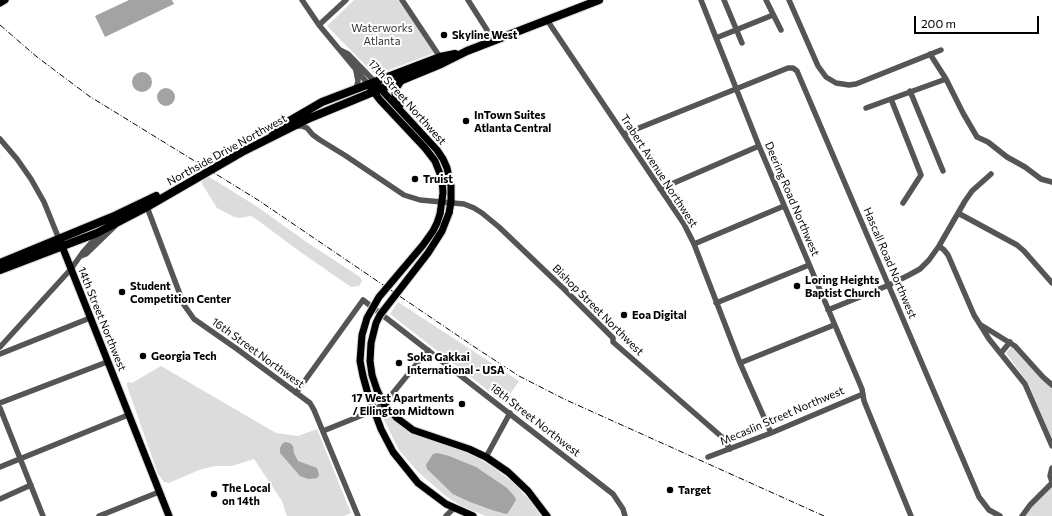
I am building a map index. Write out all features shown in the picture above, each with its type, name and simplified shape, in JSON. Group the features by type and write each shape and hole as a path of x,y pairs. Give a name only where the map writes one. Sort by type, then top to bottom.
{"highway":[{"name":"Northside Drive Northwest","path":"0,263 103,230 120,222 242,152 290,127 441,64 467,51 599,0"},
{"name":"Northside Drive Northwest","path":"0,270 60,243 176,186 251,144 310,108 356,88 440,57 467,51"}],"main road":[{"path":"0,3 5,0"},
{"path":"401,80 395,94 396,99 406,116"},
{"name":"17th Street Northwest","path":"371,83 435,161 442,179 442,201 437,223 426,240 379,297 367,318 362,335 360,361 363,376 381,429 393,453 418,482 446,504 473,516"},
{"name":"17th Street Northwest","path":"377,90 406,116 437,150 443,159 450,177 451,202 449,214 442,231 428,254 376,323 371,342 370,361 372,375 377,390 384,404 396,418 414,430 469,449 486,458 516,479 528,490 547,516"},
{"name":"14th Street Northwest","path":"60,243 169,516"}],"street":[{"name":"17th Street Northwest","path":"302,0 338,49 371,83"},
{"path":"319,25 346,0"},
{"path":"402,0 440,57"},
{"path":"468,0 494,41"},
{"name":"Deering Road Northwest","path":"701,0 759,146 863,394 867,408 911,516"},
{"path":"724,0 742,43"},
{"path":"766,0 781,30"},
{"path":"789,0 818,66 826,77 836,83 850,85 856,84 941,50"},
{"path":"716,38 773,15"},
{"name":"Trabert Avenue Northwest","path":"547,20 684,224 694,244 740,362 771,432"},
{"name":"17th Street Northwest","path":"338,49 348,54 371,83"},
{"path":"930,54 946,79 963,113 978,137 992,144 1007,157 1041,178 1052,182"},
{"name":"Hascall Road Northwest","path":"624,134 788,68 793,68 797,71 979,497 989,510 1000,516"},
{"path":"356,69 358,81 356,88"},
{"path":"866,108 946,79"},
{"path":"910,91 943,171"},
{"path":"891,98 921,175 903,203"},
{"path":"310,118 309,125 313,135"},
{"name":"Bishop Street Northwest","path":"290,127 305,127 313,135 404,195 420,200 464,204 474,208 499,227 613,338 613,342 723,438 730,449"},
{"name":"14th Street Northwest","path":"0,139 31,179 44,202 60,243"},
{"path":"660,189 759,146"},
{"path":"828,310 888,285 920,269 929,260 939,246 972,191 991,174"},
{"path":"694,244 784,206"},
{"name":"16th Street Northwest","path":"146,207 184,305 194,319 310,403 358,516"},
{"path":"958,213 1017,245 1052,283"},
{"path":"0,347 103,230 112,217"},
{"path":"80,256 86,254 120,222"},
{"path":"939,246 948,255 970,309 1025,384 1052,446"},
{"path":"716,303 809,265"},
{"name":"18th Street Northwest","path":"296,393 362,300 613,494 625,516"},
{"path":"0,354 90,318"},
{"path":"980,324 1010,342 1021,351 1043,377 1052,385"},
{"path":"740,362 834,325"},
{"path":"1001,353 1010,342"},
{"path":"323,431 374,410 384,404 428,350"},
{"path":"0,403 107,362"},
{"name":"Mecaslin Street Northwest","path":"708,457 863,394"},
{"path":"0,408 43,516"},
{"path":"486,458 510,413"},
{"path":"0,467 128,415"},
{"path":"1022,516 1030,505 1052,482 1050,476 1052,468"},
{"path":"0,499 31,485"},
{"path":"99,516 159,492"},
{"path":"446,516 454,508"}],"green space":[{"name":"Waterworks Atlanta","path":"354,0 399,0 434,53 378,74 373,73 327,26"},
{"path":"205,177 209,177 256,206 308,243 360,277 362,281 359,286 351,287 251,216 240,218 234,217 217,208 202,184 202,180"},
{"path":"398,302 519,381 504,403 390,314"},
{"path":"1011,347 1014,348 1052,387 1052,439 1028,383 1006,353"},
{"path":"161,366 276,433 298,436 317,429 351,513 344,516 287,516 282,501 254,459 232,466 215,466 199,470 169,483 164,482 158,474 127,386 128,382 132,383"},
{"path":"382,410 397,423 417,436 452,446 478,458 494,468 514,483 532,503 541,516 486,516 463,507 447,497 418,472 399,450 380,412"},
{"path":"1052,486 1052,516 1025,516 1031,507"}],"shaded area":[{"path":"129,0 172,0 174,4 105,37 95,16"},
{"path":"142,72 149,75 152,82 149,89 142,92 135,89 132,82 135,75"},
{"path":"166,88 172,91 175,97 172,103 166,106 160,103 157,97 160,91"},
{"path":"285,442 290,443 293,446 294,453 298,461 317,468 319,475 317,478 308,479 300,476 280,453 280,448"},
{"path":"437,453 449,456 476,467 507,488 516,500 508,513 506,514 492,510 453,494 427,469 426,465 433,454"}],"railway":[{"path":"0,25 37,57 89,96 258,200 519,376 564,399 824,516"}],"place":[{"name":"Skyline West","path":"444,35"},
{"name":"InTown Suites Atlanta Central","path":"466,121"},
{"name":"Truist","path":"415,179"},
{"name":"Loring Heights Baptist Church","path":"797,286"},
{"name":"Student Competition Center","path":"122,292"},
{"name":"Eoa Digital","path":"624,315"},
{"name":"Georgia Tech","path":"143,356"},
{"name":"Soka Gakkai International - USA","path":"399,363"},
{"name":"17 West Apartments / Ellington Midtown","path":"462,404"},
{"name":"Target","path":"670,490"},
{"name":"The Local on 14th","path":"214,494"}]}
